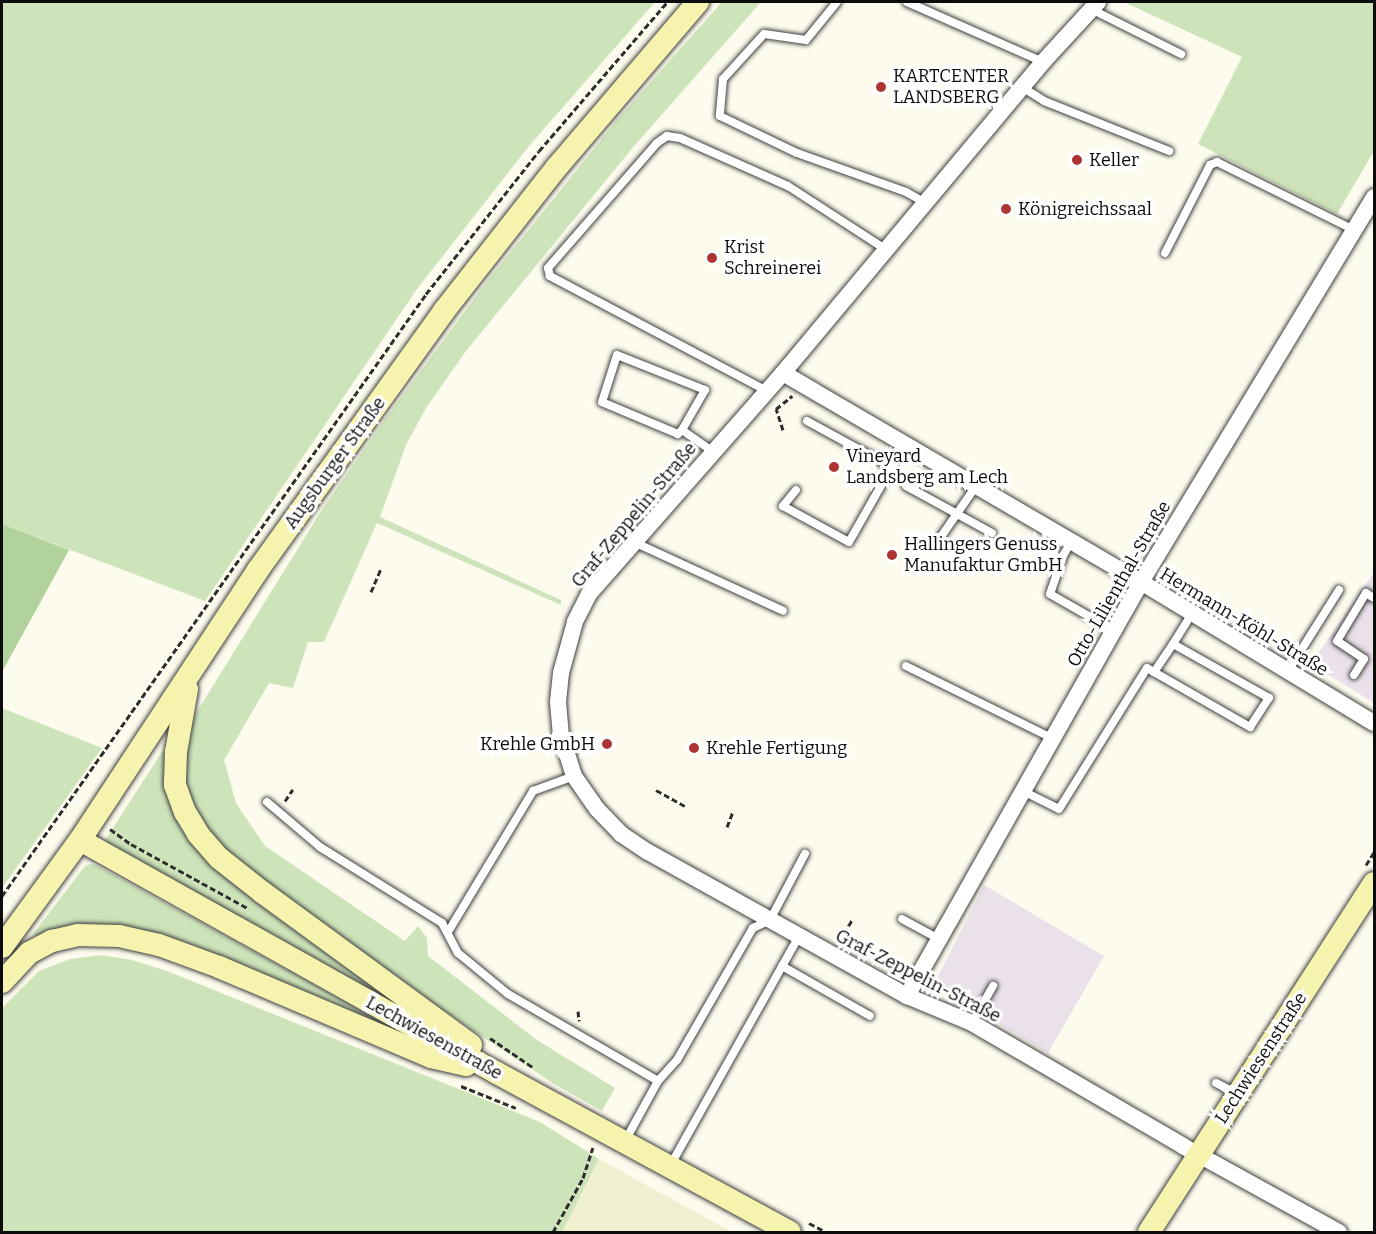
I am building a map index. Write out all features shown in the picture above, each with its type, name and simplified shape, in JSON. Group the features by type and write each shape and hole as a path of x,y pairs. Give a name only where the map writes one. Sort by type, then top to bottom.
{"main road":[{"name":"Augsburger Straße","path":"2,947 80,840 258,570 444,311 572,149 698,2"},
{"path":"190,675 176,752 175,785 185,813 198,834 219,858 262,892 540,1084"},
{"name":"Lechwiesenstraße","path":"80,840 497,1073 540,1084 598,1136 625,1142 797,1227"},
{"name":"Lechwiesenstraße","path":"1149,1233 1374,883"},
{"path":"2,982 29,953 52,941 78,935 119,936 159,945 219,967 431,1057 497,1073"}],"street":[{"name":"Graf-Zeppelin-Straße","path":"1094,5 1042,62 783,373 589,594 575,622 561,674 558,702 561,735 574,776 597,809 621,834 648,852 906,996 1027,1048 1198,1154 1339,1233"},
{"name":"Otto-Lilienthal-Straße","path":"906,996 1141,582 1374,196"},
{"name":"Hermann-Köhl-Straße","path":"783,373 1141,582 1374,723"}],"lane":[{"path":"837,2 806,40 764,34 723,79 720,116 797,153 906,192 924,202"},
{"path":"907,2 1042,62"},
{"path":"1094,5 1180,54"},
{"path":"1022,87 1044,101 1169,152"},
{"path":"767,391 550,276 548,268 657,142 667,136 680,138 788,186 885,249"},
{"path":"1166,253 1210,165 1217,162 1354,230"},
{"path":"617,355 705,390 682,430 678,434 602,402 617,355"},
{"path":"807,421 891,467"},
{"path":"682,430 713,452"},
{"path":"795,490 783,506 849,542 905,444"},
{"path":"906,486 992,533"},
{"path":"936,544 976,486"},
{"path":"634,542 783,611"},
{"path":"1071,542 1063,556 1050,594 1113,630"},
{"path":"1288,671 1339,590"},
{"path":"1354,675 1364,659 1336,641 1366,593 1374,598"},
{"path":"1154,672 1192,614"},
{"path":"1023,791 1059,810 1147,668 1250,727 1269,698 1173,644"},
{"path":"906,666 1052,738"},
{"path":"448,932 533,791 574,776"},
{"path":"267,802 320,847 442,923 458,953 508,993 658,1081"},
{"path":"625,1142 658,1081 677,1060 753,928 770,920 805,854"},
{"path":"902,919 939,939"},
{"path":"670,1166 799,936"},
{"path":"782,966 870,1016"},
{"path":"972,1023 993,986"},
{"path":"1216,1083 1239,1094"}],"path":[{"path":"783,430 776,409 805,386"},
{"path":"371,592 381,569"},
{"path":"656,790 685,806"},
{"path":"70,801 131,844 250,910"},
{"path":"727,826 733,812"},
{"path":"831,954 852,920"},
{"path":"484,1033 540,1084"},
{"path":"455,1084 519,1109"},
{"path":"553,1233 583,1178 598,1136"},
{"path":"797,1227 826,1233"}],"shaded area":[{"path":"1374,572 1374,703 1311,664"},
{"path":"984,885 1104,956 1048,1053 946,993 938,976"}],"green space":[{"path":"2,2 655,2 529,146 417,289 205,601 2,524"},
{"path":"722,2 761,2 635,145 466,351 426,408 406,445 380,517 561,600 561,605 377,523 324,642 308,642 293,688 269,683 224,760 236,803 265,846 405,941 418,926 427,938 428,956 537,1040 615,1088 602,1111 554,1084 396,979 298,907 218,843 198,820 185,785 186,752 193,718 323,508 391,411 488,280 617,120"},
{"path":"1124,2 1374,2 1374,151 1337,214 1198,144 1242,57"},
{"path":"2,524 69,550 2,672"},
{"path":"2,708 102,748 2,888"},
{"path":"163,750 172,803 404,1008 108,845 106,839"},
{"path":"96,865 400,1032 189,944 140,929 98,925 38,937 33,934 85,866"},
{"path":"101,955 132,960 167,971 540,1122 599,1159 562,1232 2,1232 2,1008 39,971 70,959"},
{"path":"599,1159 732,1232 562,1232"}],"place":[{"name":"KARTCENTER LANDSBERG","path":"881,87"},
{"name":"Keller","path":"1077,160"},
{"name":"Königreichssaal","path":"1006,209"},
{"name":"Krist Schreinerei","path":"712,258"},
{"name":"Vineyard Landsberg am Lech","path":"834,467"},
{"name":"Hallingers Genuss Manufaktur GmbH","path":"892,555"},
{"name":"Krehle GmbH","path":"607,744"},
{"name":"Krehle Fertigung","path":"694,748"}]}
